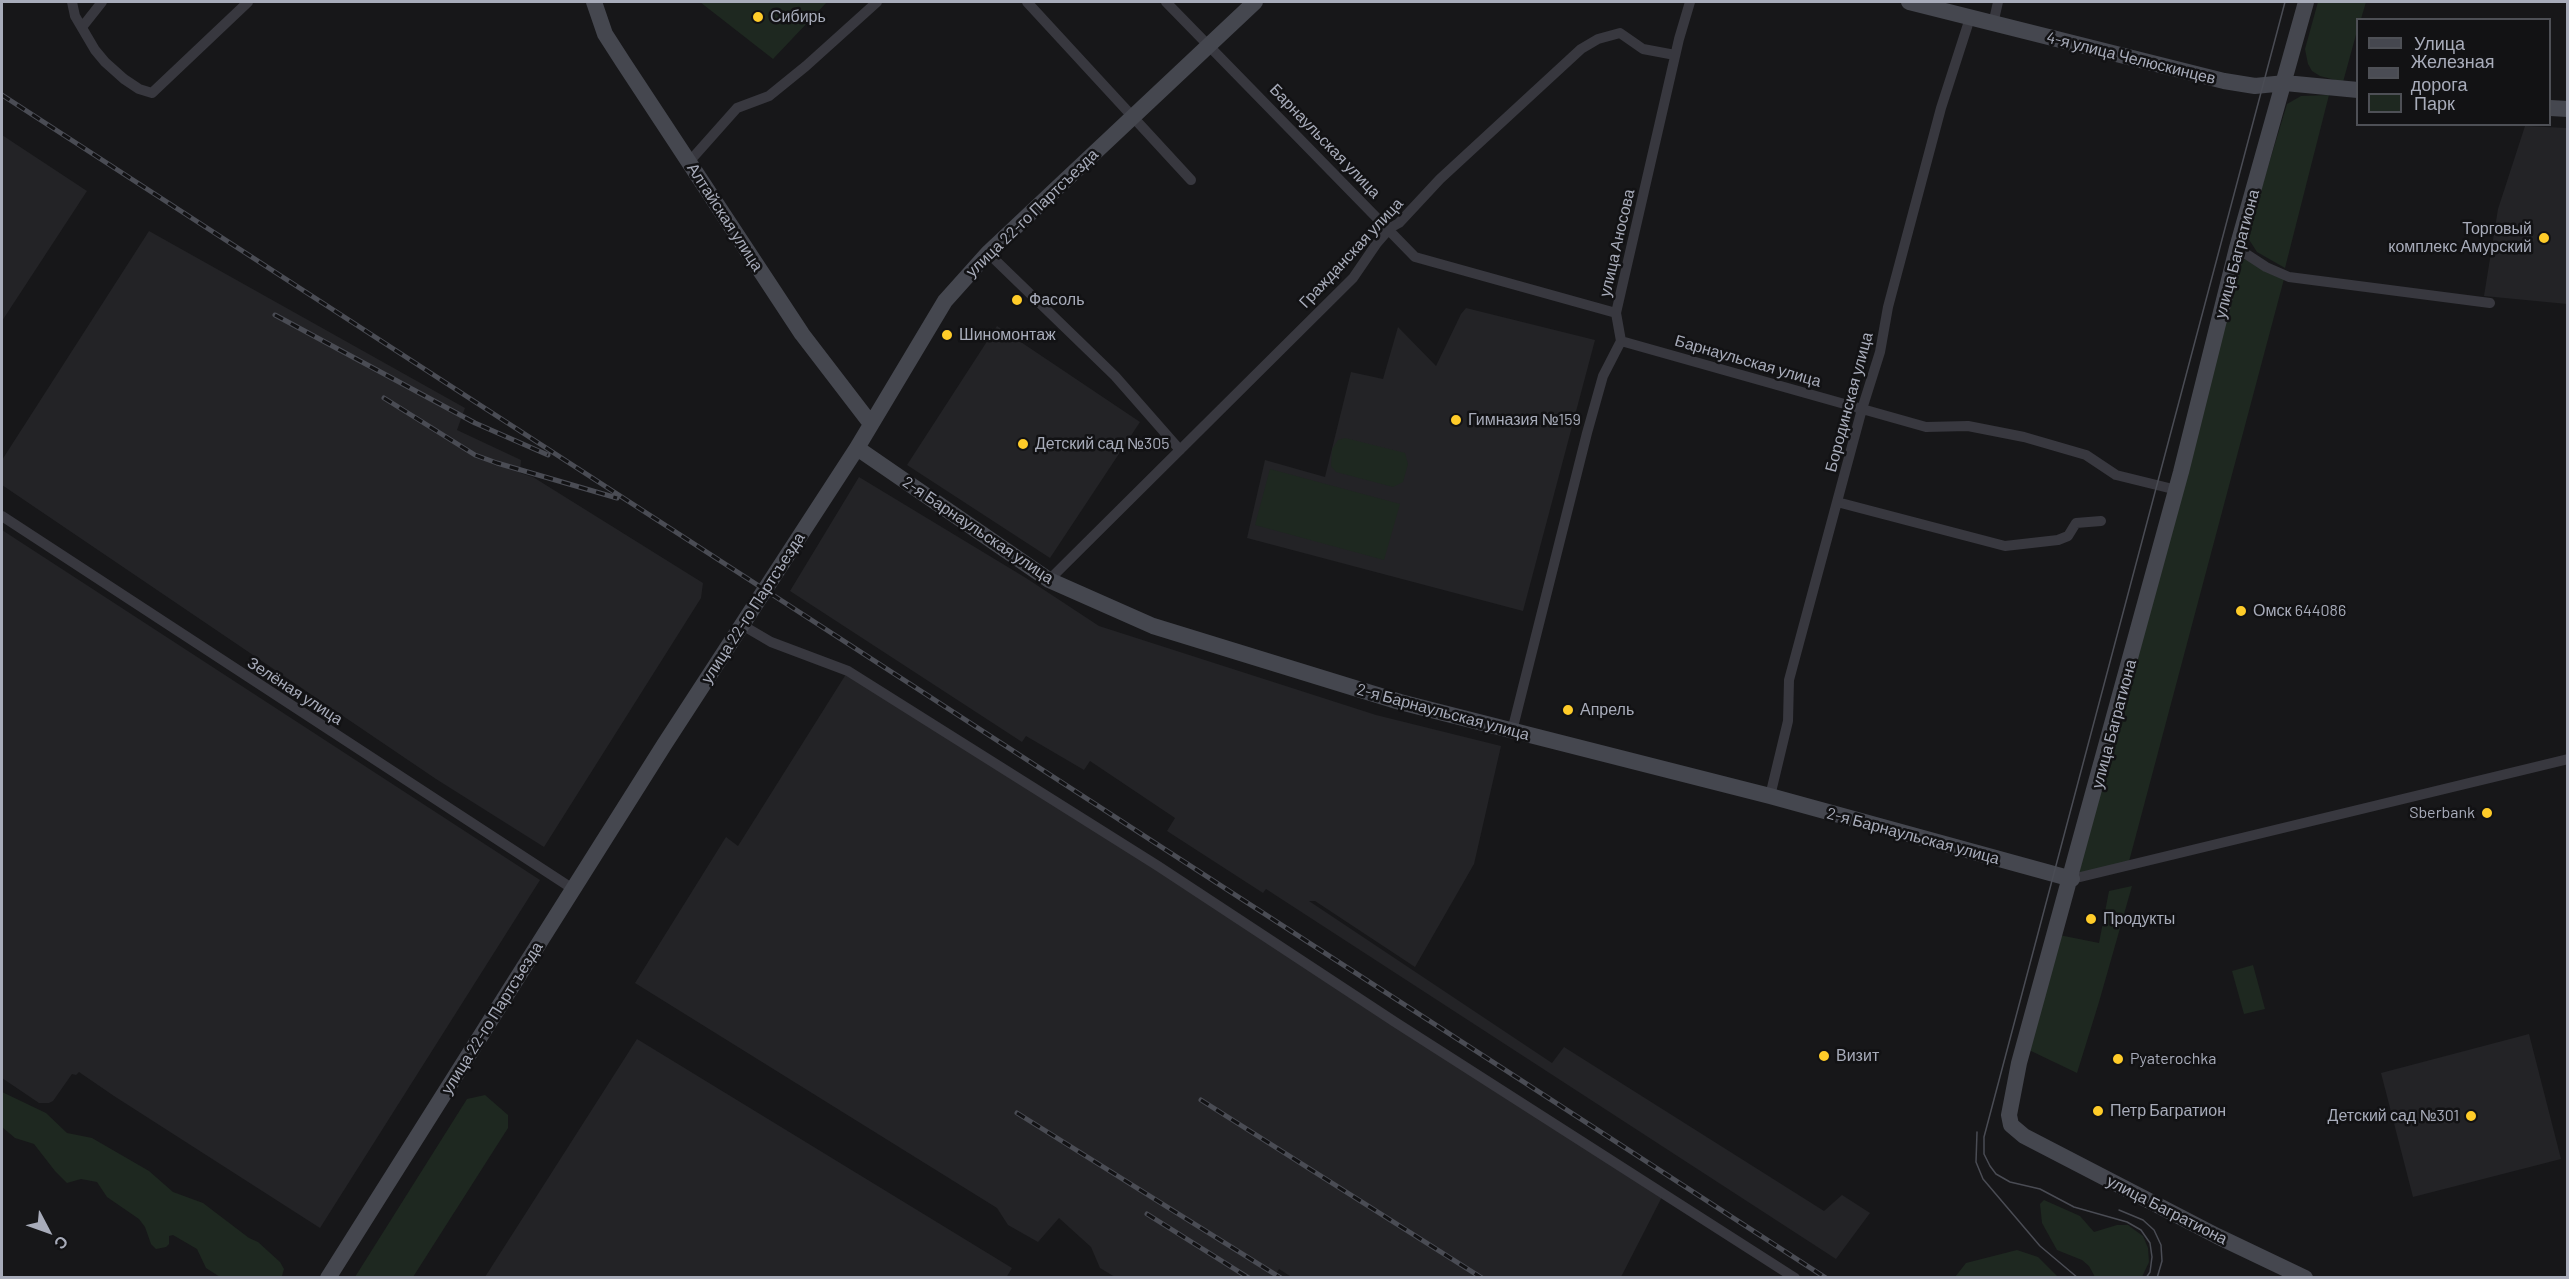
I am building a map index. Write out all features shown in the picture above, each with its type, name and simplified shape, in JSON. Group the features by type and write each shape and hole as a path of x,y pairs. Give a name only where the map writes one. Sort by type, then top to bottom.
{"street":[{"path":"72,2 75,16 95,50 105,62 139,89 152,93 248,2"},
{"path":"82,26 102,2"},
{"name":"Алтайская улица","path":"594,2 605,34 689,162 802,334 871,424"},
{"path":"689,162 736,108 769,96 877,2"},
{"path":"1027,2 1191,180"},
{"name":"Барнаульская улица","path":"1166,2 1390,228 1415,257 1616,313"},
{"name":"улица 22-го Партсъезда","path":"328,1278 573,889 857,448 934,316 952,292 988,253 1255,2"},
{"name":"улица Аносова","path":"1621,341 1616,313 1675,55 1690,2"},
{"name":"4-я улица Челюскинцев","path":"1909,2 2224,81 2263,87 2285,83 2356,90"},
{"path":"1993,24 1998,2"},
{"name":"улица Багратиона","path":"2305,1278 2024,1136 2011,1125 2009,1115 2019,1063 2072,879 2176,490 2237,248 2306,2"},
{"name":"Бородинская улица","path":"1770,796 1788,721 1789,680 1862,409 1875,369 1888,307 1941,108 1970,18"},
{"name":"Гражданская улица","path":"1049,580 1353,278 1390,228 1399,223 1440,179 1581,49 1598,39 1620,33 1643,49 1675,55"},
{"path":"2551,108 2568,109"},
{"path":"2237,248 2289,278 2490,303"},
{"path":"988,253 1115,376 1180,450"},
{"path":"1512,731 1587,433 1603,376 1621,341"},
{"name":"Барнаульская улица","path":"1621,341 1926,427 1968,426 2024,437 2086,455 2116,475 2176,490"},
{"name":"2-я Барнаульская улица","path":"857,448 1049,580 1154,626 1400,702 1770,796 2072,879"},
{"path":"1837,502 2005,546 2058,540 2068,536 2076,523 2101,522"},
{"name":"Зелёная улица","path":"2,516 573,889"},
{"path":"742,625 771,642 848,670 1158,866 1395,1022 1796,1278"},
{"path":"2072,879 2568,759"}],"shaded area":[{"path":"2525,126 2567,128 2567,304 2484,296 2498,209"},
{"path":"2,135 87,191 2,321"},
{"path":"149,231 465,408 457,430 521,460 520,473 533,477 703,583 701,598 544,847 436,779 2,485 2,460"},
{"name":"Гимназия №159","path":"1466,308 1595,340 1523,611 1247,538 1265,460 1325,477 1351,372 1383,379 1398,327 1436,366"},
{"name":"Детский сад №305","path":"997,326 1140,422 1050,558 907,465"},
{"path":"859,477 1026,578 1099,626 1376,715 1501,746 1474,864 1415,967 1315,901 1309,901 1552,1063 1564,1047 1824,1211 1842,1195 1870,1213 1836,1259 1266,889 1263,893 1167,831 1175,818 1090,761 1084,770 1026,736 1022,742 790,591"},
{"path":"2,530 540,880 320,1228 79,1072 76,1075 72,1074 53,1101 49,1103 39,1103 2,1078"},
{"path":"848,671 1664,1193 1621,1277 1293,1278 1279,1269 1274,1277 1115,1277 1100,1268 1091,1247 1059,1218 1038,1242 1008,1225 997,1208 635,983 726,837 738,846"},
{"name":"Детский сад №301","path":"2529,1034 2561,1159 2413,1197 2381,1073"},
{"path":"637,1039 1012,1268 1006,1278 485,1277"}],"green space":[{"path":"700,2 827,2 773,59"},
{"path":"2318,2 2366,2 2361,18 2356,18 2356,35 2343,82 2320,76 2312,71 2305,49"},
{"path":"2329,95 2285,268 2257,252 2248,238 2248,233 2287,104 2301,96"},
{"path":"2247,259 2284,279 2127,869 2081,873 2078,870 2242,260"},
{"path":"1345,438 1405,453 1408,464 1403,482 1393,487 1336,472 1331,466 1332,449 1338,440"},
{"path":"1270,469 1400,504 1384,560 1255,525"},
{"path":"2132,886 2077,1073 2029,1050 2059,935 2099,943 2109,891"},
{"path":"2253,965 2265,1009 2244,1014 2232,971"},
{"path":"2,1092 46,1113 67,1133 92,1138 149,1171 173,1192 203,1203 249,1238 258,1242 280,1262 284,1269 282,1276 220,1277 206,1268 197,1249 173,1235 169,1236 169,1244 166,1247 156,1249 151,1244 145,1227 139,1219 107,1197 97,1182 81,1179 67,1183 34,1144 15,1138 2,1127"},
{"path":"485,1095 508,1115 508,1128 413,1277 355,1277 467,1099"},
{"path":"2044,1200 2080,1216 2094,1232 2117,1225 2128,1225 2143,1236 2148,1248 2149,1262 2142,1277 2095,1277 2089,1266 2082,1260 2057,1250 2042,1223 2040,1204"},
{"path":"2017,1250 2038,1257 2058,1277 1955,1277 1966,1263"}],"tram line":[{"path":"2146,1278 2150,1272 2152,1257 2150,1243 2141,1230 2127,1222 2074,1207 2040,1189 2010,1182 1996,1174 1984,1154 1984,1137 2285,2"},
{"path":"1977,1132 1976,1162 1983,1179 2040,1246 2078,1278"},
{"path":"2119,1210 2143,1220 2154,1230 2161,1245 2162,1261 2157,1278"}],"railway":[{"path":"2,95 1826,1278"},
{"path":"275,315 475,423 548,455"},
{"path":"384,398 475,455 617,498"},
{"path":"1201,1100 1482,1278"},
{"path":"1017,1113 1281,1278"},
{"path":"1147,1214 1249,1278"}],"place":[{"name":"Сибирь","path":"758,17"},
{"name":"Торговый комплекс Амурский","path":"2544,238"},
{"name":"Фасоль","path":"1017,300"},
{"name":"Шиномонтаж","path":"947,335"},
{"name":"Гимназия №159","path":"1456,420"},
{"name":"Детский сад №305","path":"1023,444"},
{"name":"Омск 644086","path":"2241,611"},
{"name":"Апрель","path":"1568,710"},
{"name":"Sberbank","path":"2487,813"},
{"name":"Продукты","path":"2091,919"},
{"name":"Визит","path":"1824,1056"},
{"name":"Pyaterochka","path":"2118,1059"},
{"name":"Петр Багратион","path":"2098,1111"},
{"name":"Детский сад №301","path":"2471,1116"}]}
